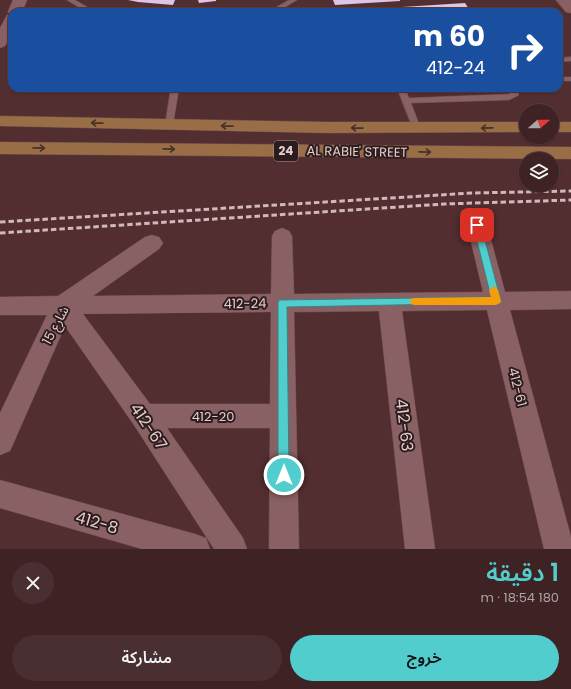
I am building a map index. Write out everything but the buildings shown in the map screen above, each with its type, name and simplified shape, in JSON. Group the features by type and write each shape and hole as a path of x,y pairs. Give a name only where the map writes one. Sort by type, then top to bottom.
{"main road":[{"name":"AL RABIE' STREET","path":"0,121 417,129 519,127"},
{"path":"559,127 571,127"},
{"name":"AL RABIE' STREET","path":"0,148 571,153"}],"street":[{"path":"563,0 571,9"},
{"path":"0,43 8,26"},
{"name":"412-61","path":"477,225 559,549"},
{"path":"282,236 284,549"},
{"name":"شارع 15","path":"1,436 63,305 152,243"},
{"name":"412-24","path":"0,306 571,300"},
{"name":"412-63","path":"389,302 420,549"},
{"name":"412-67","path":"63,305 143,416 232,549"},
{"name":"412-20","path":"143,416 283,416"},
{"name":"412-8","path":"0,494 138,542 195,549"}],"lane":[{"path":"70,0 85,8"},
{"path":"279,8 294,0"},
{"path":"170,125 174,92"},
{"path":"403,92 417,129"},
{"path":"406,101 510,97 515,95 513,92"}],"railway":[{"path":"0,222 472,193 571,191"},
{"path":"0,233 444,204 571,200"}],"slow traffic":[{"path":"414,302 496,301 494,290"}],"route":[{"path":"284,475 283,303 496,301 477,225"}]}
